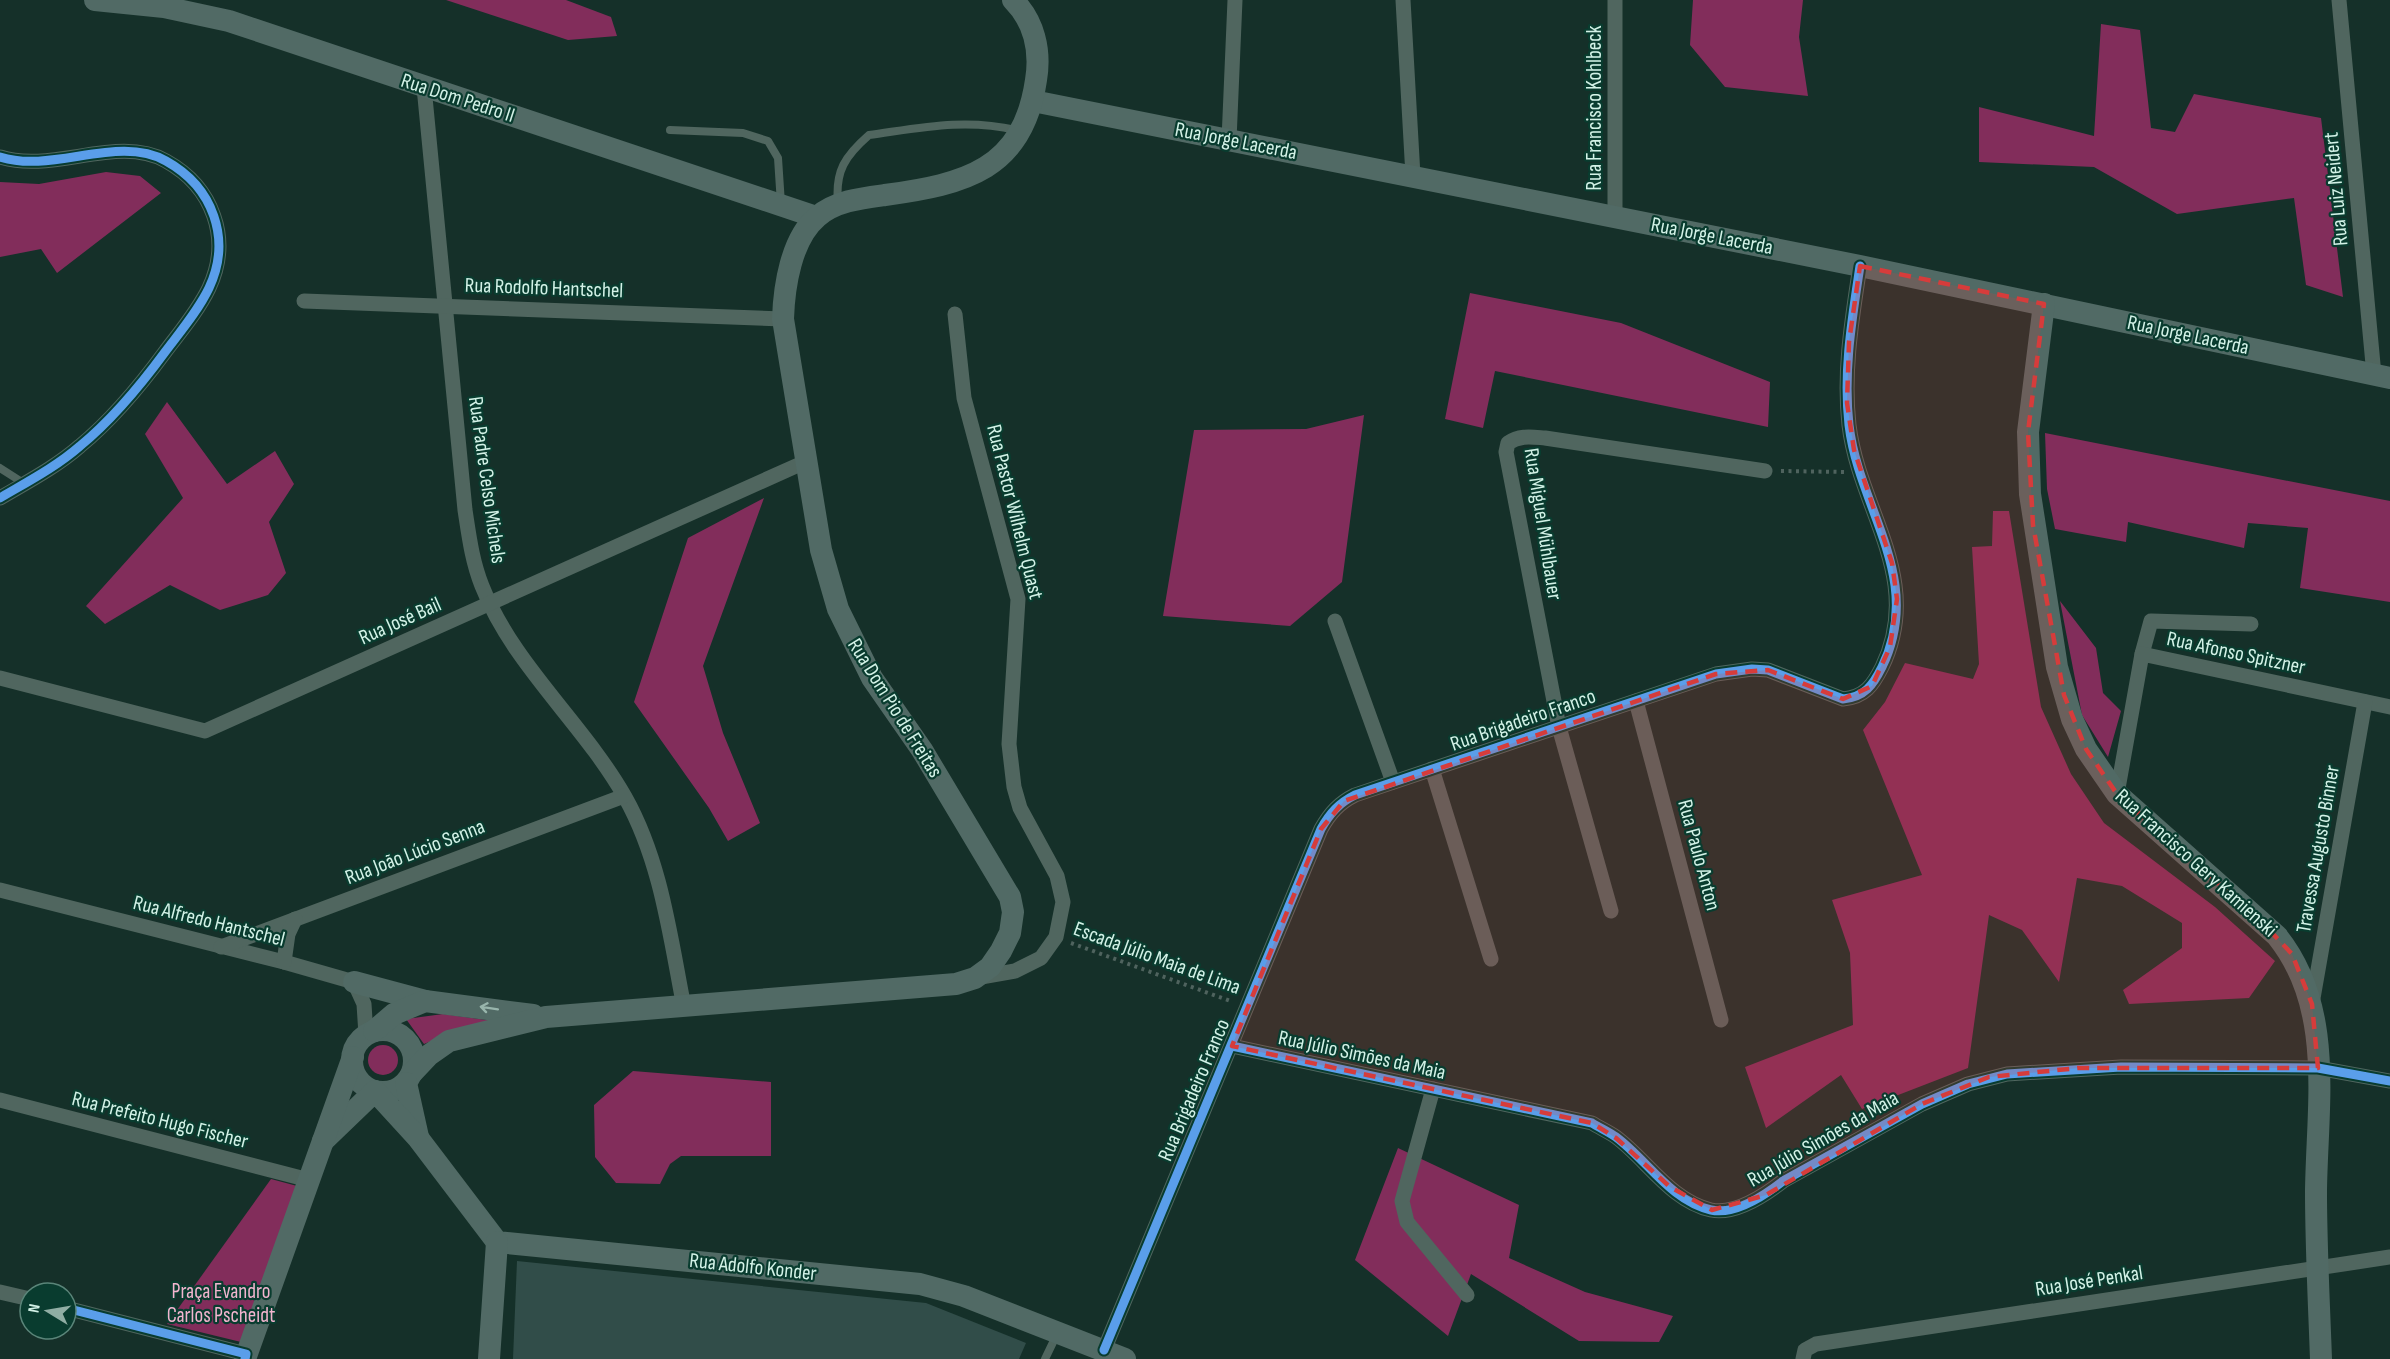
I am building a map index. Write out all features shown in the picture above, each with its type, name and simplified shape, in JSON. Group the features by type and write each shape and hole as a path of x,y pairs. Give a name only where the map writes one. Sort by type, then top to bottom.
{"main road":[{"name":"Rua Dom Pedro II","path":"94,0 164,7 230,21 816,217"},
{"name":"Rua Dom Pio de Freitas","path":"975,978 990,967 1010,933 1013,912 1010,897 922,750 894,712 855,647 829,579 805,462 783,319 784,297 796,251 816,217 838,204 951,183 978,172 1004,154 1022,131 1033,101 1037,59 1033,28 1021,8 1013,0"},
{"name":"Rua Jorge Lacerda","path":"1033,101 2044,303 2382,377"},
{"name":"Rua Francisco Gery Kamienski","path":"2044,303 2028,432 2033,525 2050,628 2064,694 2086,749 2117,795 2277,936 2292,954 2312,1004 2319,1068 2318,1266 2321,1359"},
{"path":"323,1141 375,1091 397,1089 429,1055 449,1041 546,1017 930,987 975,978"},
{"path":"354,982 425,1001 546,1017"},
{"path":"246,1356 352,1057 360,1041 394,1014 425,1001"},
{"path":"370,1033 394,1031 410,1043 415,1063 409,1078 418,1138"},
{"path":"352,1057 356,1074 361,1082 375,1091 418,1138 497,1242 489,1359"},
{"name":"Rua Adolfo Konder","path":"497,1242 920,1284 964,1296 1114,1355"}],"street":[{"path":"1229,140 1235,0"},
{"path":"1403,0 1413,176"},
{"name":"Rua Francisco Kohlbeck","path":"1615,0 1615,217"},
{"name":"Rua Luiz Neidert","path":"2339,0 2382,377"},
{"name":"Rua Padre Celso Michels","path":"424,87 469,538 478,574 490,604 507,633 624,796 644,837 657,877 684,1007"},
{"path":"0,157 11,161 45,163 115,152 139,153 163,159 186,173 200,188 213,211 220,246 209,288 197,309 143,381 81,446 0,498"},
{"name":"Rua Brigadeiro Franco","path":"1114,1355 1232,1046 1327,818 1349,798 1716,674 1752,669 1768,670 1843,699 1854,698 1872,686 1890,647 1897,599 1892,563 1860,472 1850,429 1846,382 1849,342 1860,266"},
{"name":"Rua Rodolfo Hantschel","path":"304,301 445,304 783,319"},
{"name":"Rua Pastor Wilhelm Quast","path":"956,314 964,398 1018,599 1010,719 1011,765 1020,808 1061,889 1062,912 1056,937 1041,958 1031,965 975,978"},
{"name":"Rua Miguel Mühlbauer","path":"1559,727 1506,452 1508,443 1515,438 1545,438 1765,471"},
{"name":"Rua José Bail","path":"0,678 205,731 805,462"},
{"path":"1335,621 1393,782"},
{"path":"2142,654 2151,621 2251,624"},
{"name":"Rua Afonso Spitzner","path":"2117,795 2142,654 2390,707"},
{"name":"Rua Paulo Anton","path":"1636,701 1721,1020"},
{"name":"Travessa Augusto Binner","path":"2312,1004 2365,702"},
{"path":"1559,727 1611,910"},
{"path":"1432,769 1491,959"},
{"name":"Rua João Lúcio Senna","path":"221,947 624,796"},
{"name":"Rua Alfredo Hantschel","path":"0,890 354,982"},
{"path":"284,962 286,942 295,919"},
{"path":"354,982 364,1004 370,1033"},
{"name":"Rua Júlio Simões da Maia","path":"1232,1046 1592,1123 1616,1138 1670,1187 1690,1201 1712,1210 1733,1207 1766,1195 1783,1182 1922,1104 1989,1077 2026,1071 2089,1068 2319,1068 2390,1081"},
{"path":"1433,1089 1402,1201 1407,1222 1467,1295"},
{"name":"Rua Prefeito Hugo Fischer","path":"0,1100 309,1180"},
{"name":"Rua José Penkal","path":"1803,1359 1805,1350 1816,1344 2318,1266 2390,1257"},
{"path":"0,1292 18,1296"},
{"path":"78,1311 246,1356"}],"lane":[{"path":"838,204 836,182 843,163 869,135 958,122 1022,131"},
{"path":"670,130 743,133 768,141 778,158 782,205"},
{"path":"0,468 25,484"},
{"path":"1045,1359 1057,1332"}],"path":[{"path":"1765,471 1860,472"}],"highlighted area":[{"path":"1860,266 2044,304 2028,432 2033,525 2064,695 2086,749 2117,794 2260,920 2292,954 2312,1004 2318,1068 2078,1068 1989,1077 1922,1104 1766,1195 1712,1210 1670,1187 1616,1138 1592,1123 1232,1046 1321,829 1344,801 1716,674 1768,670 1843,699 1872,686 1890,647 1897,599 1892,563 1854,450 1847,403 1849,342"}],"green space":[{"path":"446,0 566,0 611,17 617,36 568,40"},
{"path":"1693,0 1803,0 1799,37 1808,96 1725,87 1690,45"},
{"path":"2101,24 2140,30 2151,128 2175,132 2194,94 2321,118 2343,297 2306,285 2294,198 2177,214 2094,167 1979,162 1979,107 2094,136"},
{"path":"106,172 140,176 161,193 57,273 41,249 0,257 0,182 39,184"},
{"path":"1470,293 1621,323 1770,382 1768,427 1495,371 1483,428 1445,419"},
{"path":"167,402 227,484 275,451 294,484 269,522 286,573 268,595 220,610 170,585 105,624 86,606 183,498 145,434"},
{"path":"1364,415 1342,582 1290,626 1163,616 1194,430 1306,429"},
{"path":"2045,433 2390,501 2390,602 2300,588 2308,528 2248,523 2244,548 2128,522 2126,542 2055,529 2047,489"},
{"path":"764,498 703,666 723,733 760,823 728,841 709,808 634,702 688,538"},
{"path":"1993,511 2009,511 2041,707 2071,774 2104,823 2215,907 2275,961 2249,998 2129,1004 2123,990 2182,948 2182,923 2122,886 2077,878 2059,982 2022,930 1989,915 1968,1068 1862,1109 1841,1075 1766,1128 1745,1067 1853,1025 1850,953 1832,900 1922,875 1863,730 1885,702 1905,663 1973,679 1979,664 1972,547 1992,546"},
{"path":"2060,601 2096,648 2103,693 2121,711 2108,757 2082,715"},
{"path":"443,1014 501,1022 450,1033 424,1044 406,1019"},
{"path":"383,1045 393,1050 398,1060 393,1070 383,1075 373,1070 368,1060 373,1050"},
{"path":"633,1071 771,1082 771,1156 681,1156 670,1164 660,1184 616,1183 595,1157 594,1105"},
{"path":"1398,1148 1519,1205 1509,1258 1585,1292 1673,1316 1659,1342 1579,1341 1471,1274 1448,1336 1355,1260"},
{"name":"Praça Evandro Carlos Pscheidt","path":"271,1179 297,1186 241,1342 167,1324"}],"building":[{"path":"517,1261 926,1303 1026,1343 1019,1359 513,1359"}],"cycle path":[{"path":"0,157 20,161 42,161 127,151 147,154 166,161 196,185 206,200 214,216 219,251 216,270 200,305 126,402 71,454 0,498"},
{"path":"1104,1350 1321,829 1331,813 1340,805 1355,795 1716,674 1752,669 1768,670 1843,699 1863,693 1875,679 1882,667 1893,635 1896,604 1893,574 1855,456 1849,425 1848,365 1851,325 1860,266"},
{"path":"1232,1046 1592,1123 1616,1137 1660,1179 1684,1198 1697,1205 1720,1211 1749,1203 1783,1181 1922,1104 1968,1084 2007,1074 2121,1067 2318,1068 2390,1081"},
{"path":"78,1311 246,1354 245,1359"}]}
